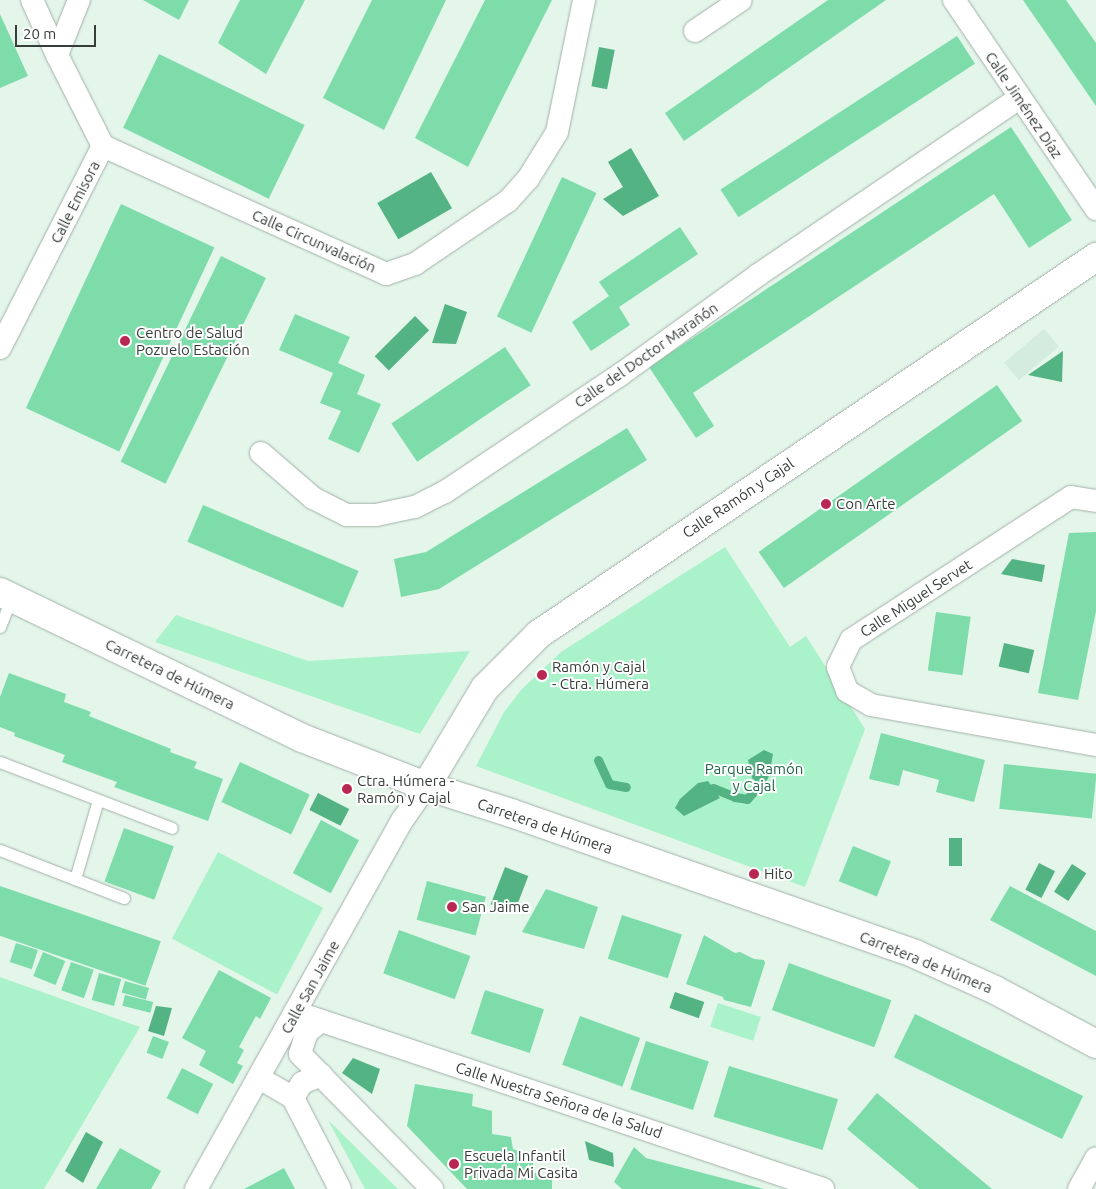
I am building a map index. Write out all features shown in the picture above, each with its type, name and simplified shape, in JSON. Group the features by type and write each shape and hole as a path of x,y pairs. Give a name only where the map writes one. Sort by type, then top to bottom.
{"street":[{"name":"Calle Emisora","path":"0,348 103,146 56,55 32,0"},
{"path":"56,55 78,0"},
{"name":"Calle Circunvalación","path":"103,146 386,274 415,264 508,201 528,179 557,132 584,0"},
{"path":"695,30 741,0"},
{"name":"Calle Jiménez Díaz","path":"954,0 1096,209"},
{"name":"Calle del Doctor Marañón","path":"261,453 312,498 348,515 376,515 415,507 444,492 620,375 758,275 1019,98"},
{"name":"Calle Ramón y Cajal","path":"426,786 485,688 539,634 1096,257"},
{"name":"Calle Miguel Servet","path":"1096,501 1072,497 851,640 838,667 847,692 871,705 1096,746"},
{"name":"Carretera de Húmera","path":"5,595 302,738 426,786 511,813 915,954 995,990 1096,1044"},
{"name":"Calle San Jaime","path":"196,1189 402,821 426,786"},
{"name":"Calle Nuestra Señora de la Salud","path":"296,1012 823,1189"},
{"path":"300,1054 307,1032 321,1020"},
{"path":"279,1043 300,1054 432,1189"},
{"path":"292,1098 302,1083 321,1075"},
{"path":"259,1078 292,1098 340,1189"},
{"path":"1079,1189 1096,1158"}],"lane":[{"path":"0,627 5,595"},
{"path":"0,762 172,828"},
{"path":"75,879 98,800"},
{"path":"0,850 124,898"}],"shaded area":[{"path":"599,47 615,50 607,89 591,86"},
{"path":"631,148 659,196 623,216 603,199 623,187 608,162"},
{"path":"431,172 452,208 398,239 377,203"},
{"path":"445,304 467,312 456,344 432,343"},
{"path":"415,316 429,330 389,370 375,356"},
{"path":"1044,329 1059,347 1019,380 1004,362"},
{"path":"1063,351 1062,382 1028,375"},
{"path":"1012,559 1045,565 1042,582 1001,574"},
{"path":"1004,643 1034,650 1029,673 999,666"},
{"path":"764,750 773,754 769,776 763,788 752,778 748,760"},
{"path":"708,781 720,798 684,816 675,808 680,799 698,783"},
{"path":"318,793 349,809 341,826 309,810"},
{"path":"949,838 962,838 962,866 949,866"},
{"path":"1039,863 1055,871 1041,898 1025,890"},
{"path":"1072,864 1086,873 1068,901 1054,892"},
{"path":"505,867 528,876 514,913 491,904"},
{"path":"675,992 704,1002 699,1018 669,1008"},
{"path":"156,1006 172,1008 164,1036 148,1031"},
{"path":"353,1058 380,1069 372,1094 342,1073"},
{"path":"86,1132 103,1142 83,1183 65,1171"},
{"path":"585,1141 613,1153 614,1167 589,1160"}],"green space":[{"name":"Parque Ramón y Cajal","path":"725,547 790,647 806,636 865,729 805,887 476,766 504,712 522,689 561,652"},
{"path":"176,615 308,661 470,651 420,734 155,642"},
{"path":"218,852 323,908 277,994 172,939"},
{"path":"0,977 140,1027 44,1189 0,1189"},
{"path":"718,1003 761,1017 753,1041 710,1027"},
{"path":"328,1120 398,1189 365,1189"}],"building":[{"path":"143,0 189,0 179,20"},
{"path":"240,0 305,0 266,74 218,43"},
{"path":"372,0 446,0 384,130 323,98"},
{"path":"485,0 552,0 468,167 415,138"},
{"path":"828,0 886,0 684,141 665,113"},
{"path":"1023,0 1066,0 1096,43 1096,106"},
{"path":"0,14 28,76 0,88"},
{"path":"957,36 975,64 738,217 720,190"},
{"path":"159,54 305,125 269,199 123,128"},
{"path":"1011,127 1072,220 1029,248 994,194 693,393 714,426 696,438 649,367"},
{"path":"562,177 596,193 531,333 497,317"},
{"path":"121,204 214,248 119,451 26,408"},
{"path":"680,227 698,254 619,307 630,325 591,351 572,322 609,296 599,282"},
{"path":"221,256 266,278 166,484 121,462"},
{"path":"295,314 350,337 338,363 365,375 357,394 381,404 359,453 328,439 341,411 320,403 333,373 279,350"},
{"path":"505,347 531,385 417,462 391,424"},
{"path":"997,385 1022,421 784,588 759,552"},
{"path":"627,428 647,460 439,589 401,597 394,559 426,552"},
{"path":"203,505 359,571 343,608 187,542"},
{"path":"1096,532 1096,611 1078,700 1038,693 1069,533"},
{"path":"936,612 971,617 962,675 928,670"},
{"path":"9,673 66,694 64,702 91,712 89,716 171,749 170,752 197,762 194,768 223,779 208,821 114,787 117,782 62,762 65,755 14,736 15,733 0,727 0,697"},
{"path":"881,733 985,760 974,802 936,792 939,780 903,770 899,786 869,779"},
{"path":"240,762 310,795 291,834 221,802"},
{"path":"1004,764 1096,774 1092,818 999,809"},
{"path":"321,820 359,840 331,893 293,873"},
{"path":"124,828 174,846 154,900 105,882"},
{"path":"853,846 891,861 877,897 839,881"},
{"path":"427,881 486,897 476,935 417,920"},
{"path":"0,886 161,941 145,986 0,936"},
{"path":"1010,886 1096,931 1096,976 990,920"},
{"path":"546,889 598,907 584,949 522,932"},
{"path":"622,915 682,934 668,978 608,959"},
{"path":"399,930 470,956 455,999 383,973"},
{"path":"704,935 735,953 740,952 754,959 764,960 765,963 751,1007 724,1000 723,997 686,984"},
{"path":"16,943 38,950 32,969 10,962"},
{"path":"43,952 65,961 56,985 33,976"},
{"path":"71,962 94,970 84,998 61,990"},
{"path":"789,963 891,1000 874,1047 772,1010"},
{"path":"219,970 271,998 260,1019 256,1016 239,1047 244,1050 237,1063 243,1066 233,1084 199,1065 206,1051 182,1038"},
{"path":"99,973 121,979 114,1006 92,1000"},
{"path":"125,981 149,988 146,999 122,993"},
{"path":"485,990 544,1009 530,1053 471,1034"},
{"path":"125,995 153,1002 150,1013 122,1006"},
{"path":"915,1014 1083,1096 1062,1139 894,1057"},
{"path":"580,1016 640,1038 622,1087 562,1065"},
{"path":"153,1036 169,1042 162,1059 147,1053"},
{"path":"646,1041 709,1061 693,1110 630,1090"},
{"path":"729,1066 838,1099 823,1150 714,1117"},
{"path":"182,1068 213,1084 198,1114 167,1098"},
{"path":"415,1084 473,1094 472,1106 492,1111 492,1134 511,1137 513,1149 533,1156 533,1172 552,1178 552,1189 467,1189 407,1126"},
{"path":"877,1093 992,1189 919,1189 847,1129"},
{"path":"634,1147 646,1158 764,1189 622,1189 614,1182"},
{"path":"120,1148 161,1171 151,1189 96,1189"},
{"path":"284,1168 295,1189 244,1189"}],"waterway":[{"path":"598,760 609,784 626,787"},
{"path":"713,788 735,797 747,799 759,785"}],"place":[{"name":"Centro de Salud Pozuelo Estación","path":"125,341"},
{"name":"Con Arte","path":"826,504"},
{"name":"Ramón y Cajal - Ctra. Húmera","path":"542,675"},
{"name":"Ctra. Húmera - Ramón y Cajal","path":"347,789"},
{"name":"Hito","path":"754,874"},
{"name":"San Jaime","path":"452,907"},
{"name":"Escuela Infantil Privada Mi Casita","path":"454,1164"}]}
